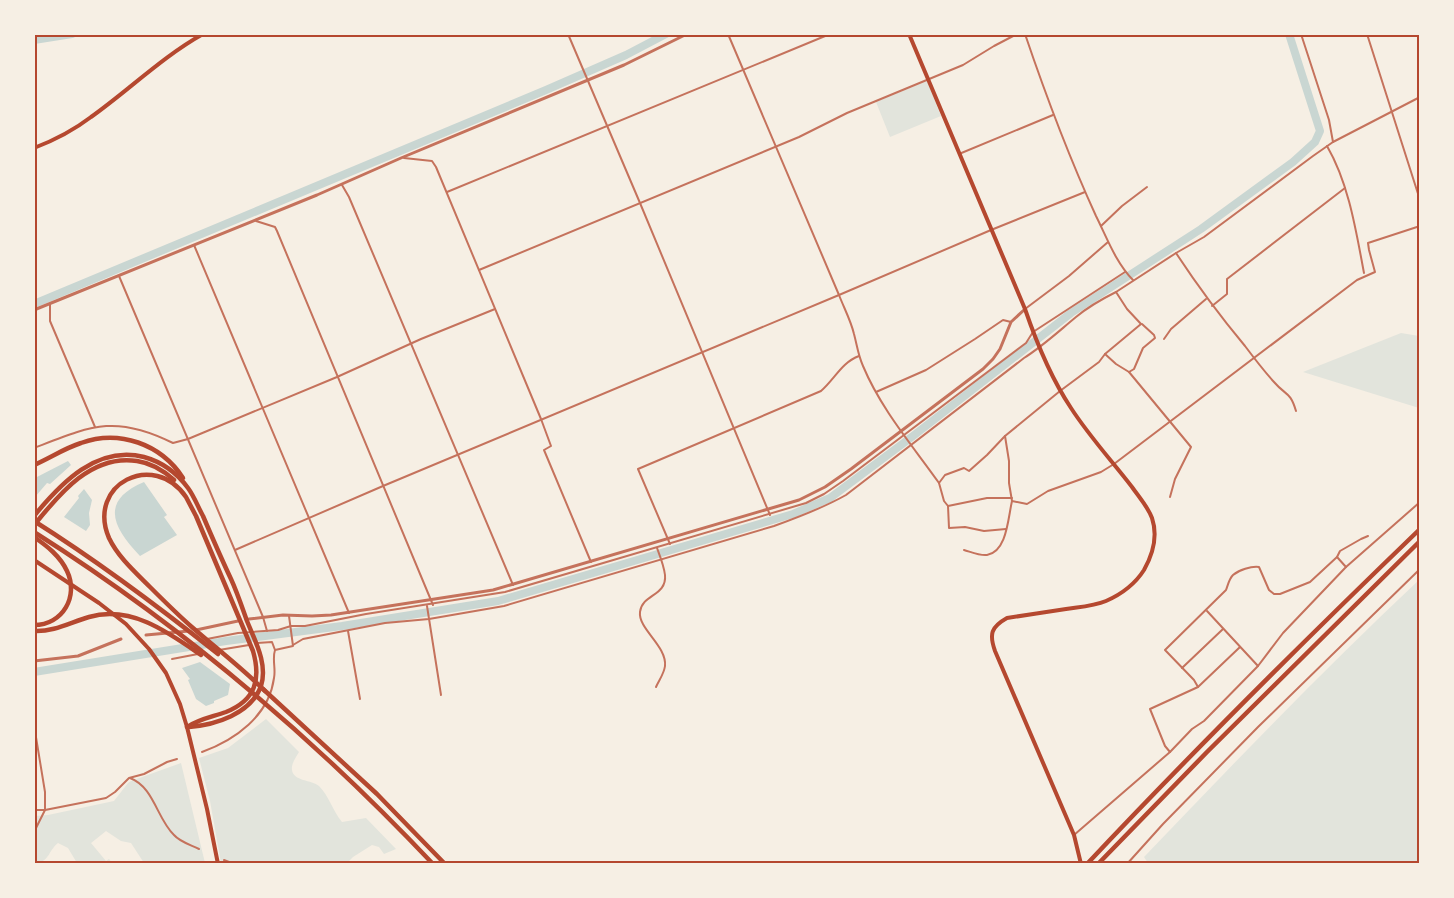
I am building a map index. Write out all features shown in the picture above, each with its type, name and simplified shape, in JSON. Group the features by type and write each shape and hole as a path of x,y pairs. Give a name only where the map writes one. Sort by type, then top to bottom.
{"highway":[{"path":"34,465 81,443 102,438 122,438 142,443 160,453 174,465 190,490 234,586 247,628"},
{"path":"34,516 62,486 102,458 112,456 140,456 152,460 170,469 190,490"},
{"path":"187,727 197,721 235,708 249,696 255,686 257,673 256,649 196,516 175,482 161,470 140,462 119,460 83,472 34,523 96,561 171,617 265,690"},
{"path":"181,489 166,478 141,474 117,486 105,506 104,514 108,534 119,555 176,612 265,690 377,794 445,864"},
{"path":"1087,864 1238,708 1419,529"},
{"path":"34,534 54,553 67,570 71,587 69,603 61,615 48,623 34,625"},
{"path":"34,534 90,568 160,619 242,685 336,766 433,864"},
{"path":"1098,864 1419,541"},
{"path":"34,631 57,628 98,615 131,616 155,626 242,685"}],"main road":[{"path":"34,148 83,123 175,52 203,34"},
{"path":"909,34 1025,309 1033,333 1060,392 1152,517 1155,532 1154,546 1149,561 1137,580 1120,594 1104,602 1007,618 994,629 992,637 995,651 1074,835 1081,864"},
{"path":"34,560 116,616 137,635 157,659 174,690 187,727 218,864"}],"street":[{"path":"568,34 770,515"},
{"path":"34,310 317,195 587,78 624,65 687,34"},
{"path":"728,34 839,295 854,333 859,356 876,392 904,436 939,483 944,501 948,506 949,528 965,527 984,531 1006,529"},
{"path":"447,192 830,34"},
{"path":"479,270 799,137 847,113 963,65 1017,34"},
{"path":"1025,34 1053,115 1085,192 1108,242 1125,272 1133,280"},
{"path":"1301,34 1329,120 1333,142"},
{"path":"1367,34 1419,200"},
{"path":"274,650 303,639 385,623 429,619 504,606 774,526 829,504 846,495 1040,348 1078,315 1204,237 1333,142 1419,96"},
{"path":"959,154 1053,115"},
{"path":"1327,146 1336,162 1345,189 1364,273"},
{"path":"401,158 432,161 447,192 541,419 551,446 544,450 591,562"},
{"path":"341,183 349,197 513,585"},
{"path":"1101,226 1122,206 1147,188"},
{"path":"1212,306 1227,294 1227,279 1345,189"},
{"path":"235,550 541,419 1085,192"},
{"path":"254,220 275,227 277,231 433,604"},
{"path":"948,506 987,498 1027,504 1048,491 1101,472 1357,280 1375,272 1368,243 1419,226"},
{"path":"249,619 283,615 312,616 349,613 494,590 799,500 825,488 993,359 1000,349 1011,322 1108,242"},
{"path":"194,245 349,613"},
{"path":"1176,253 1212,306 1277,385 1288,393 1296,411"},
{"path":"185,642 238,633 305,626 505,592 806,503 824,494 904,436 1026,343 1033,333 1125,272"},
{"path":"119,276 267,631"},
{"path":"1116,292 1126,309 1155,338 1143,348 1134,369 1129,372"},
{"path":"1164,339 1171,329 1206,298"},
{"path":"50,304 50,321 95,427"},
{"path":"34,448 76,431 114,425 154,434 173,443 188,439 495,309"},
{"path":"876,392 926,370 1004,320 1011,322"},
{"path":"939,483 945,475 964,468 969,471 1005,436 1099,362 1105,354 1141,324"},
{"path":"1105,354 1129,372 1191,447 1175,479 1170,497"},
{"path":"670,544 638,469 821,391 851,359 859,356"},
{"path":"964,550 988,555 997,551 1004,541 1012,500 1005,436"},
{"path":"1074,835 1170,752 1192,729 1204,721 1258,666 1283,633 1346,567 1419,502"},
{"path":"1198,687 1165,650 1226,590 1231,577 1254,566 1259,567 1269,590 1274,594 1280,594 1310,582 1337,557 1340,551 1368,536"},
{"path":"656,687 663,674 665,659 641,619 640,612 642,605 663,588 665,574 657,548"},
{"path":"1337,557 1346,567"},
{"path":"1127,864 1258,727 1419,569"},
{"path":"427,605 441,695"},
{"path":"1206,610 1258,666"},
{"path":"289,616 293,643"},
{"path":"147,635 185,632 238,621"},
{"path":"1182,668 1223,629"},
{"path":"348,631 360,699"},
{"path":"34,661 78,656 122,639"},
{"path":"172,659 231,647 272,642 275,672 273,685 257,717 227,741 202,752"},
{"path":"1170,752 1165,746 1150,709 1198,687 1240,647"},
{"path":"34,725 45,792 45,810 36,828 34,846"},
{"path":"34,810 45,810 106,798 116,792 129,778 144,774 177,759"},
{"path":"129,778 139,783 145,790 173,835 199,849"},
{"path":"224,860 234,864"}],"shaded area":[{"path":"927,81 941,116 890,137 876,102"},
{"path":"1401,333 1419,336 1419,408 1303,372"},
{"path":"68,461 71,465 50,484 47,483 35,497 35,478"},
{"path":"144,482 167,515 164,517 177,535 140,556 123,535 115,516 116,506 121,498 130,489"},
{"path":"84,489 92,500 89,513 90,525 86,531 64,517"},
{"path":"1419,580 1419,863 1148,863 1144,857 1314,682"},
{"path":"200,662 230,684 228,695 206,706 196,699 188,680 190,679 182,668"},
{"path":"266,719 299,752 292,768 293,774 319,786 342,822 366,818 396,849 384,854 379,847 372,845 347,863 221,863 210,801 199,758 228,748"},
{"path":"181,763 205,863 144,863 131,843 121,841 106,831 91,843 106,861 109,859 112,863 77,863 68,848 58,843 46,858 35,864 35,816 114,801 131,781"}],"waterway":[{"path":"34,40 72,34"},
{"path":"34,304 546,90 626,55 666,34"},
{"path":"34,672 498,601 793,514 830,498 1071,313 1201,229 1293,162 1315,142 1320,131 1289,34"}]}
